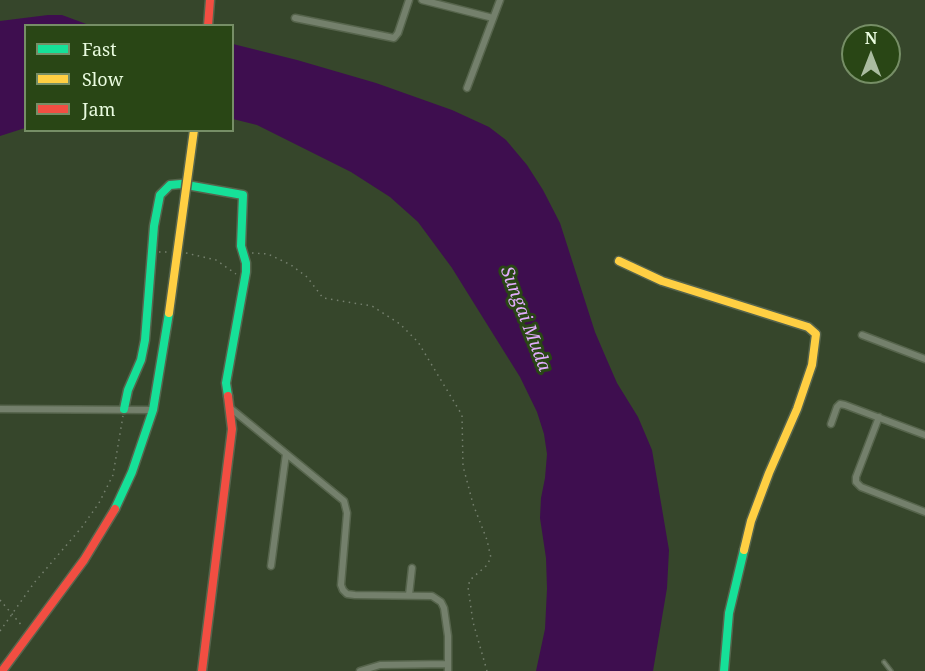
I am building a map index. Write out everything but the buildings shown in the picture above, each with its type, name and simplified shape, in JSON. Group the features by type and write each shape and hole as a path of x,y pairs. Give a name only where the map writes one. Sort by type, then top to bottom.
{"street":[{"path":"208,22 210,0"},
{"path":"295,18 394,38 398,33 409,0"},
{"path":"422,0 493,18"},
{"path":"467,88 500,0"},
{"path":"2,671 84,560 117,506 132,472 153,410 194,132"},
{"path":"124,409 128,390 144,350 154,226 160,195 170,185 181,184 243,195 241,237 246,272 226,383 232,429 202,671"},
{"path":"619,261 662,281 808,327 816,334 812,365 797,409 769,473 748,532 729,613 724,671"},
{"path":"862,335 925,359"},
{"path":"831,424 840,404 925,435"},
{"path":"228,406 338,495 346,507 341,585 347,594 432,596 437,598 444,608 448,636 448,668 381,664 360,671"},
{"path":"0,409 153,410"},
{"path":"879,417 856,482 861,487 925,512"},
{"path":"271,566 286,454"},
{"path":"409,595 412,568"}],"lane":[{"path":"884,662 891,671"}],"path":[{"path":"153,253 177,252"},
{"path":"184,252 216,260 232,270 244,284"},
{"path":"243,256 260,253 279,259 302,273 323,298 372,306 400,324 418,342 462,415 465,474 492,558 470,580 468,587 473,622 487,671"},
{"path":"0,631 34,583 82,527 99,503 116,464 124,409"},
{"path":"0,600 30,634"}],"water":[{"path":"62,15 86,24 24,24 24,128 0,136 0,21"},
{"name":"Sungai Muda","path":"234,44 376,83 452,110 489,127 506,140 527,165 560,223 595,332 617,383 638,417 652,450 669,550 667,588 653,671 536,671 545,629 546,558 540,518 547,454 537,412 520,377 452,268 418,222 390,197 351,172 257,125 234,119"}],"traffic: fast":[{"path":"124,409 128,390 141,360 145,340 154,226 160,195 170,185 181,184 243,195 241,246 246,272 226,383 228,396"},
{"path":"115,509 132,472 153,410 169,313"},
{"path":"724,671 729,613 744,550"}],"traffic: slow":[{"path":"169,313 194,132"},
{"path":"619,261 662,281 808,327 816,334 812,365 797,409 751,521 744,550"}],"traffic: jam":[{"path":"208,24 210,0"},
{"path":"202,671 232,429 228,396"},
{"path":"2,671 84,560 115,509"}]}
